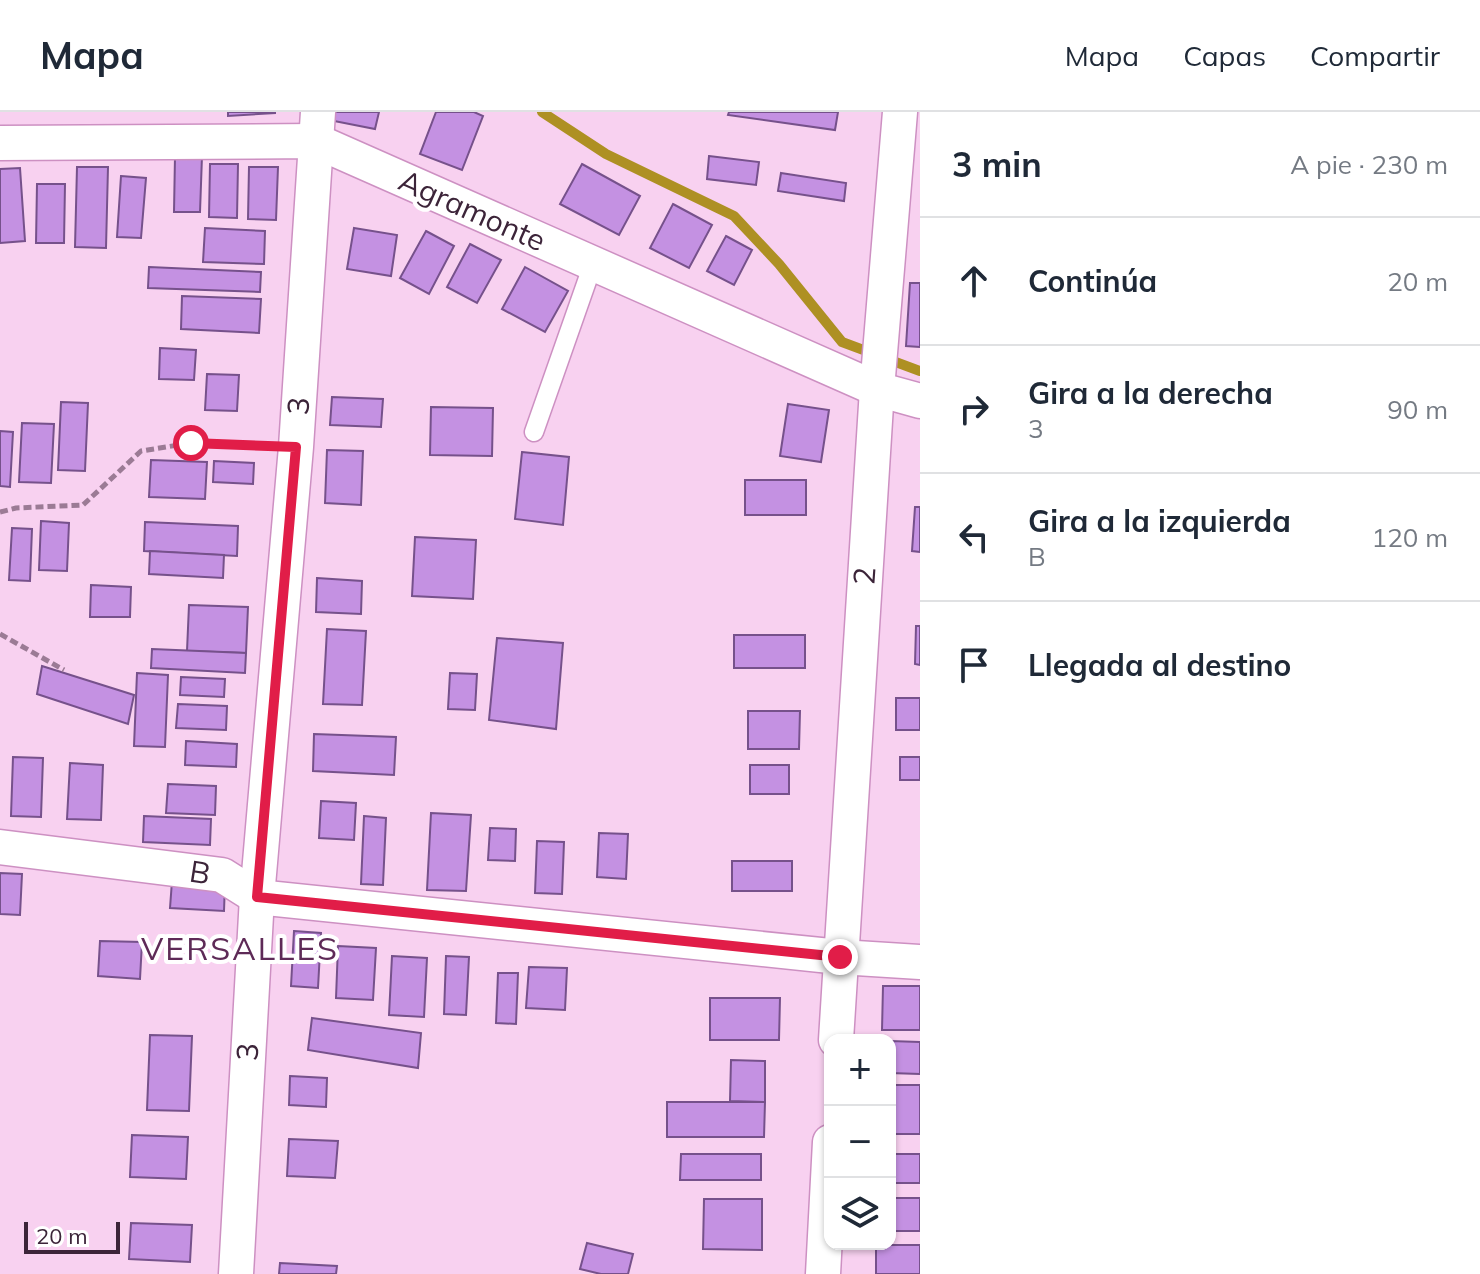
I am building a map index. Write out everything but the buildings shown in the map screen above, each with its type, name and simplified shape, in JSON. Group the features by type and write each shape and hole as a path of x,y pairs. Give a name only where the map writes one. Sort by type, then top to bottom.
{"street":[{"name":"2","path":"836,1034 877,389 900,112"},
{"name":"Agramonte","path":"0,143 317,126 593,264 877,389 920,401"},
{"name":"3","path":"236,1274 257,897 296,447 317,126"},
{"name":"B","path":"0,847 222,875 257,897 840,957 920,962"},
{"path":"823,1274 828,1178"}],"lane":[{"path":"534,432 593,264"}],"path":[{"path":"0,512 16,508 83,505 141,451 191,443 296,447"},
{"path":"0,634 64,670"}],"waterway":[{"path":"542,112 606,154 734,216 779,264 842,342 920,371"}],"district":[{"name":"VERSALLES","path":"240,949"}],"route":[{"path":"191,443 296,447 257,897 840,957"}]}
